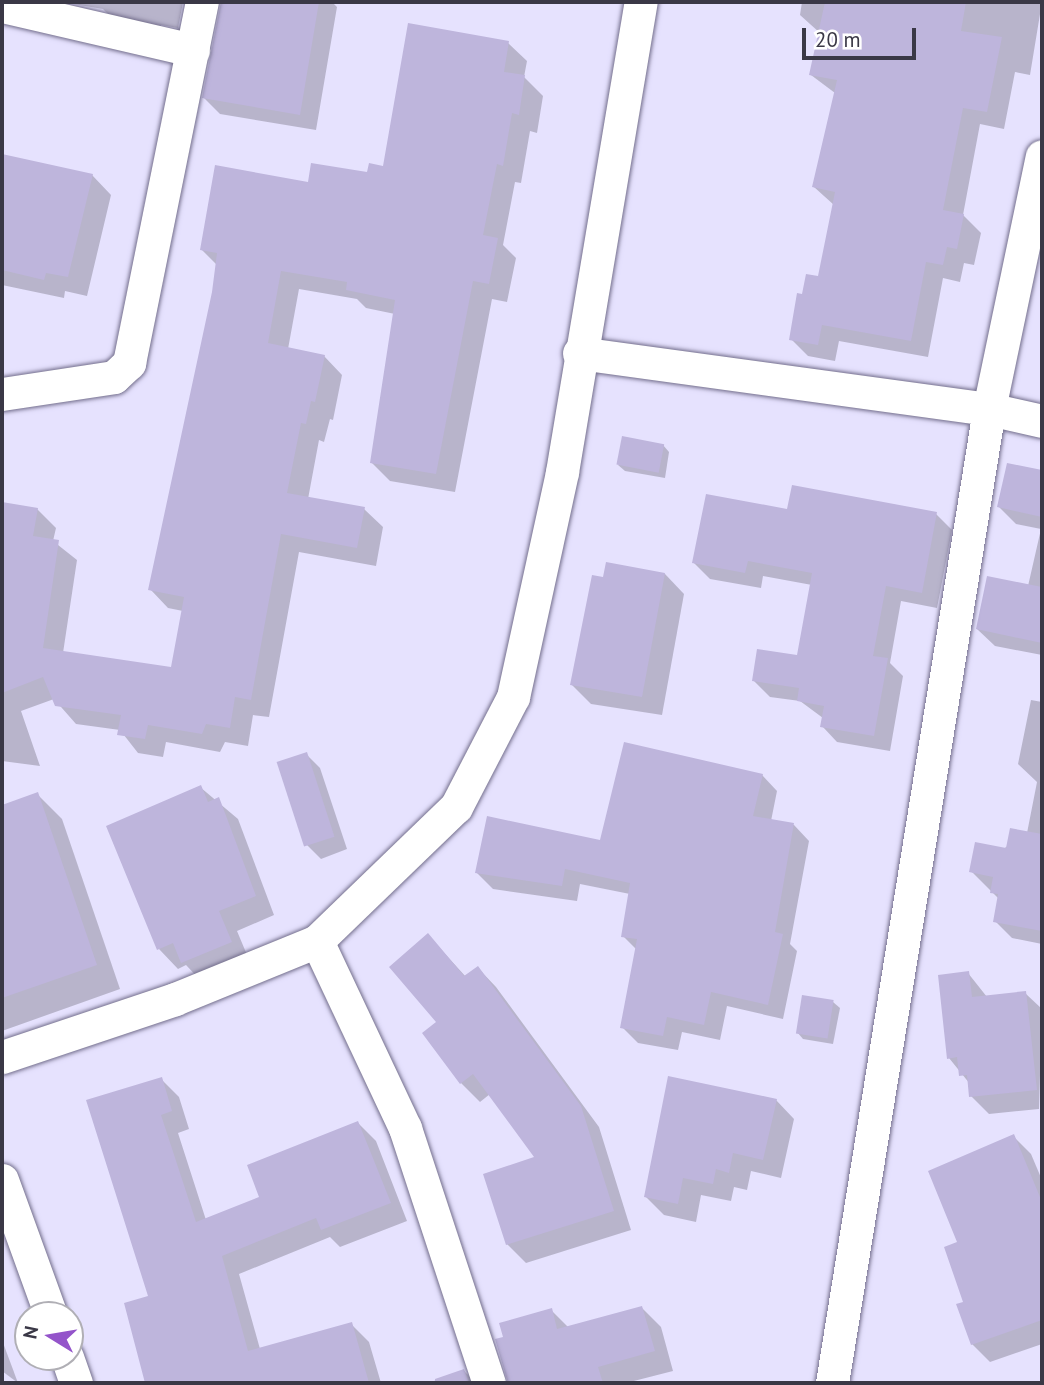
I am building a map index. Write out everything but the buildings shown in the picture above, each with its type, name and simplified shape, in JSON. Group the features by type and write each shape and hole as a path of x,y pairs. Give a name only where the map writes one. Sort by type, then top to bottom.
{"street":[{"path":"2,394 114,377 129,363 202,2"},
{"path":"2,1057 175,999 317,941 456,807 513,697 562,472 579,353 641,2"},
{"path":"2,6 193,50"},
{"path":"832,1383 989,409 1042,156"},
{"path":"579,353 989,409 1042,421"},
{"path":"317,941 405,1128 489,1383"},
{"path":"2,1180 46,1301"}]}
